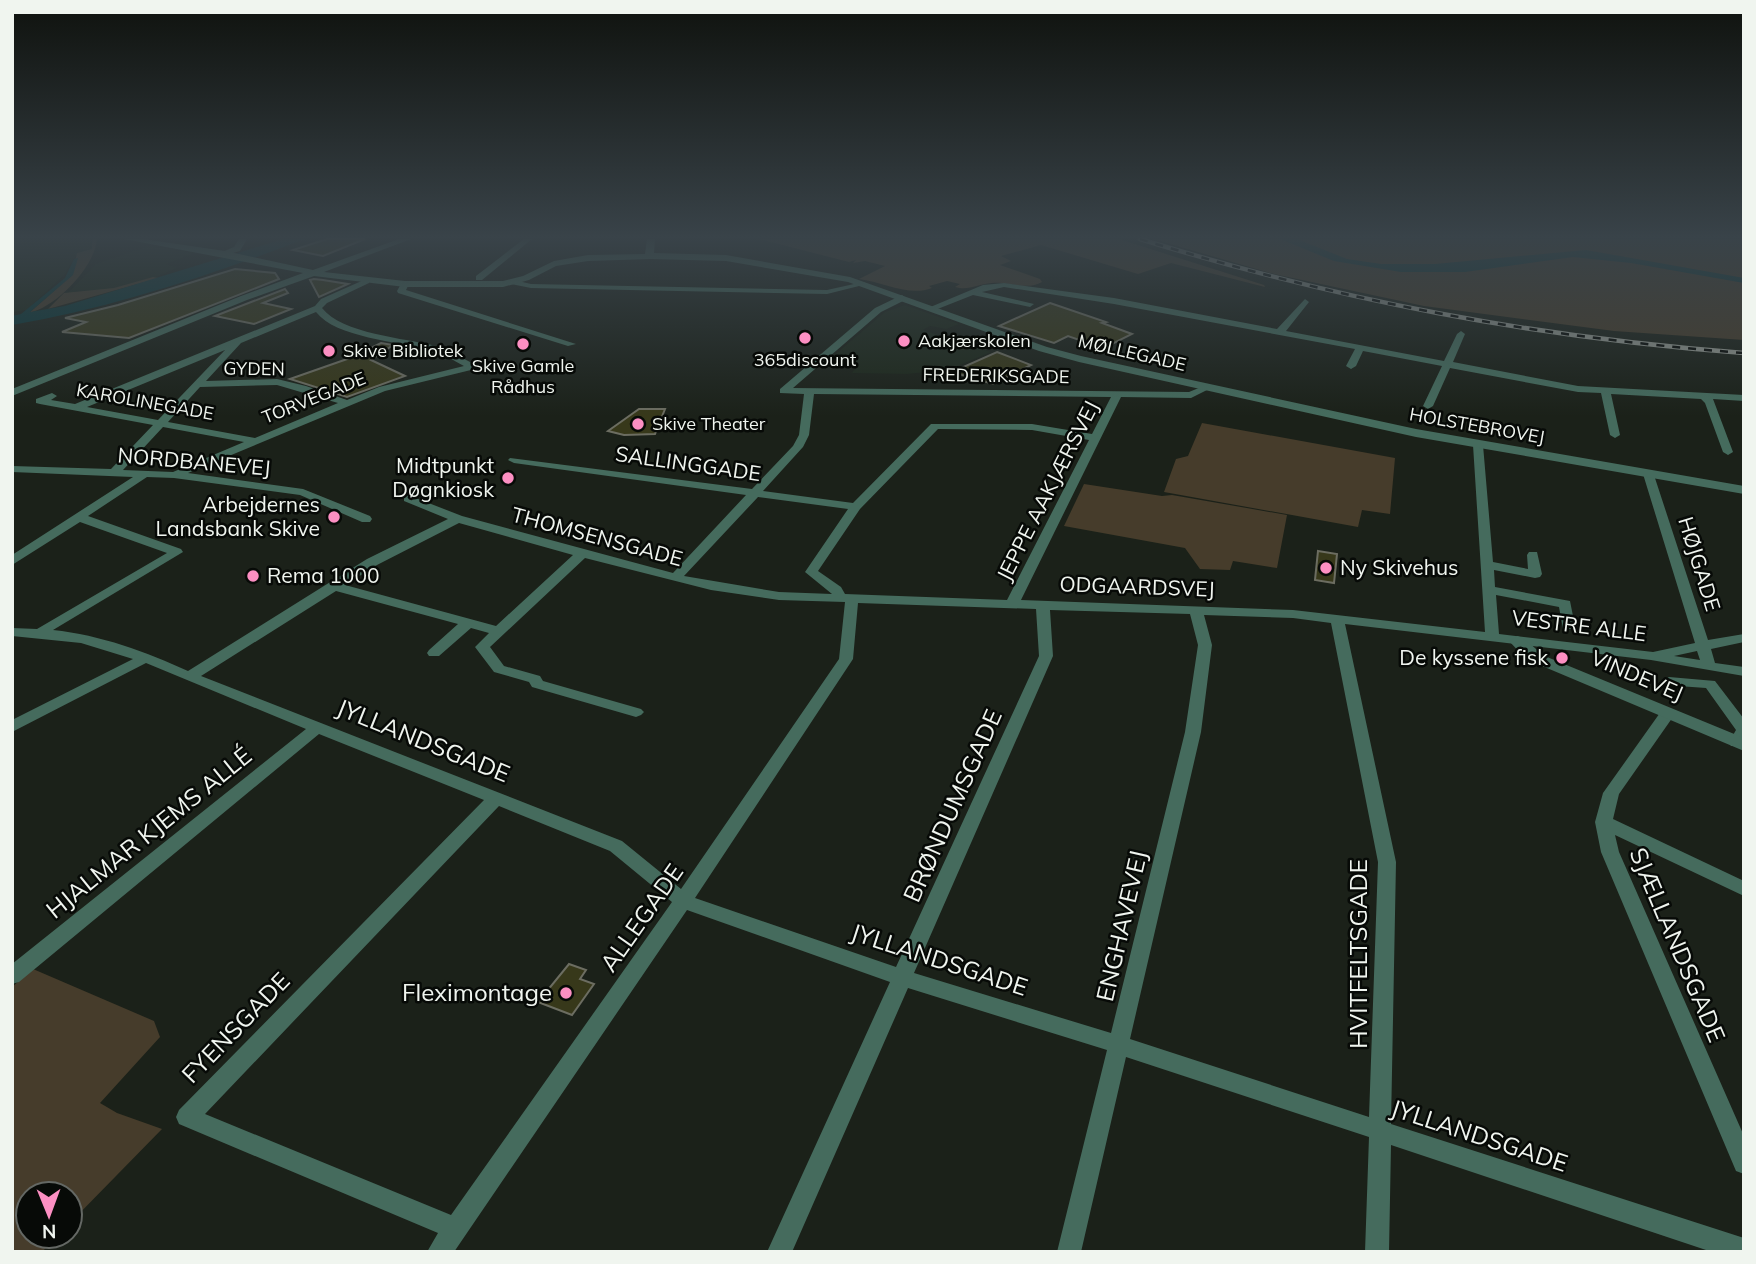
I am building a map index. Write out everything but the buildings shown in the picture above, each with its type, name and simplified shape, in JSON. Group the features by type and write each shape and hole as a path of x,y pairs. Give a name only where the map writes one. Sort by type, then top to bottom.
{"street":[{"path":"12,387 239,298"},
{"path":"12,393 243,298"},
{"path":"77,407 334,298"},
{"path":"423,298 571,344"},
{"name":"MØLLEGADE","path":"902,298 1056,353 1206,388"},
{"name":"FREDERIKSGADE","path":"902,298 878,310 784,391 1191,395 1206,388"},
{"path":"932,308 957,298"},
{"path":"1001,298 1030,304"},
{"path":"1093,298 1606,392 1744,398"},
{"path":"1279,333 1305,302"},
{"name":"TORVEGADE","path":"174,475 399,384 472,367 434,348 336,324 324,318 321,305"},
{"path":"1428,406 1461,334"},
{"path":"114,473 239,340"},
{"path":"1350,366 1360,348"},
{"name":"GYDEN","path":"200,384 277,382 347,403"},
{"name":"HOLSTEBROVEJ","path":"1206,388 1478,445 1744,490"},
{"path":"675,578 798,447 804,435 809,391"},
{"path":"1606,392 1615,435"},
{"name":"JEPPE AAKJÆRSVEJ","path":"1012,604 1118,394"},
{"name":"KAROLINEGADE","path":"52,396 40,401 255,441"},
{"path":"1704,396 1710,402 1728,452"},
{"path":"846,598 811,572 856,508 935,426 1032,427 1097,438"},
{"path":"1478,445 1492,638"},
{"name":"SALLINGGADE","path":"514,460 856,508"},
{"name":"NORDBANEVEJ","path":"12,469 174,475 303,492 366,519"},
{"path":"12,561 145,474"},
{"name":"HØJGADE","path":"1649,474 1709,666"},
{"name":"THOMSENSGADE","path":"408,499 458,519 675,578 779,596"},
{"path":"41,632 177,552 81,518"},
{"path":"189,677 372,562 458,519"},
{"path":"583,553 482,647 499,668 535,679 537,684 636,712"},
{"path":"1487,565 1535,574 1533,555"},
{"path":"334,586 498,631"},
{"path":"1489,590 1565,604 1568,626"},
{"name":"ODGAARDSVEJ","path":"779,596 1196,610 1337,619 1492,638"},
{"name":"ALLEGADE","path":"439,1252 683,901 846,659 846,598"},
{"name":"BRØNDUMSGADE","path":"779,1252 1046,656 1043,605"},
{"name":"ENGHAVEVEJ","path":"1069,1252 1193,732 1205,645 1196,610"},
{"name":"HVITFELTSGADE","path":"1337,619 1387,862 1377,1252"},
{"path":"434,653 468,623"},
{"name":"JYLLANDSGADE","path":"12,632 41,632 91,640 147,657 189,677 616,846 683,901 903,978 1119,1045 1744,1250"},
{"name":"VESTRE ALLE","path":"1492,638 1651,656 1744,672"},
{"path":"1651,656 1744,638"},
{"name":"VINDEVEJ","path":"1517,641 1530,654 1541,660 1741,743"},
{"path":"12,727 147,657"},
{"path":"1669,682 1710,684 1744,730 1741,743"},
{"name":"SJÆLLANDSGADE","path":"1667,714 1611,793 1604,822 1610,852 1744,1163"},
{"name":"HJALMAR KJEMS ALLÉ","path":"12,976 317,728"},
{"name":"FYENSGADE","path":"454,1228 187,1117 496,799"},
{"path":"1604,822 1744,889"}],"shaded area":[{"path":"12,298 40,298 27,310 12,312"},
{"path":"46,298 57,298 40,309 29,313"},
{"path":"59,298 87,298 48,309"},
{"path":"1386,298 1744,298 1744,340 1614,331 1424,306"},
{"name":"Aakjærskolen","path":"905,305 959,324 946,329 930,326 923,330 991,352 948,370 907,374 852,373 859,363 831,358 885,312"},
{"path":"1202,423 1395,458 1390,514 1362,510 1358,527 1164,492 1176,459 1188,456"},
{"path":"1084,484 1162,496 1172,495 1287,515 1277,568 1233,561 1230,570 1200,569 1185,548 1064,526"},
{"path":"33,969 154,1021 160,1037 100,1103 117,1113 162,1129 84,1209 84,1180 14,1180 14,1250 44,1250 42,1252 12,1252 12,987"}],"water":[{"path":"41,298 46,298 30,312 91,298 131,298 12,325 12,316 21,314"}],"railway":[{"path":"1364,298 1589,337 1744,353"}],"place":[{"name":"365discount","path":"805,338"},
{"name":"Aakjærskolen","path":"904,341"},
{"name":"Skive Gamle Rådhus","path":"523,344"},
{"name":"Skive Bibliotek","path":"329,351"},
{"name":"Skive Theater","path":"638,424"},
{"name":"Midtpunkt Døgnkiosk","path":"508,478"},
{"name":"Arbejdernes Landsbank Skive","path":"334,517"},
{"name":"Ny Skivehus","path":"1326,568"},
{"name":"Rema 1000","path":"253,576"},
{"name":"De kyssene fisk","path":"1562,658"},
{"name":"Fleximontage","path":"566,993"}]}
